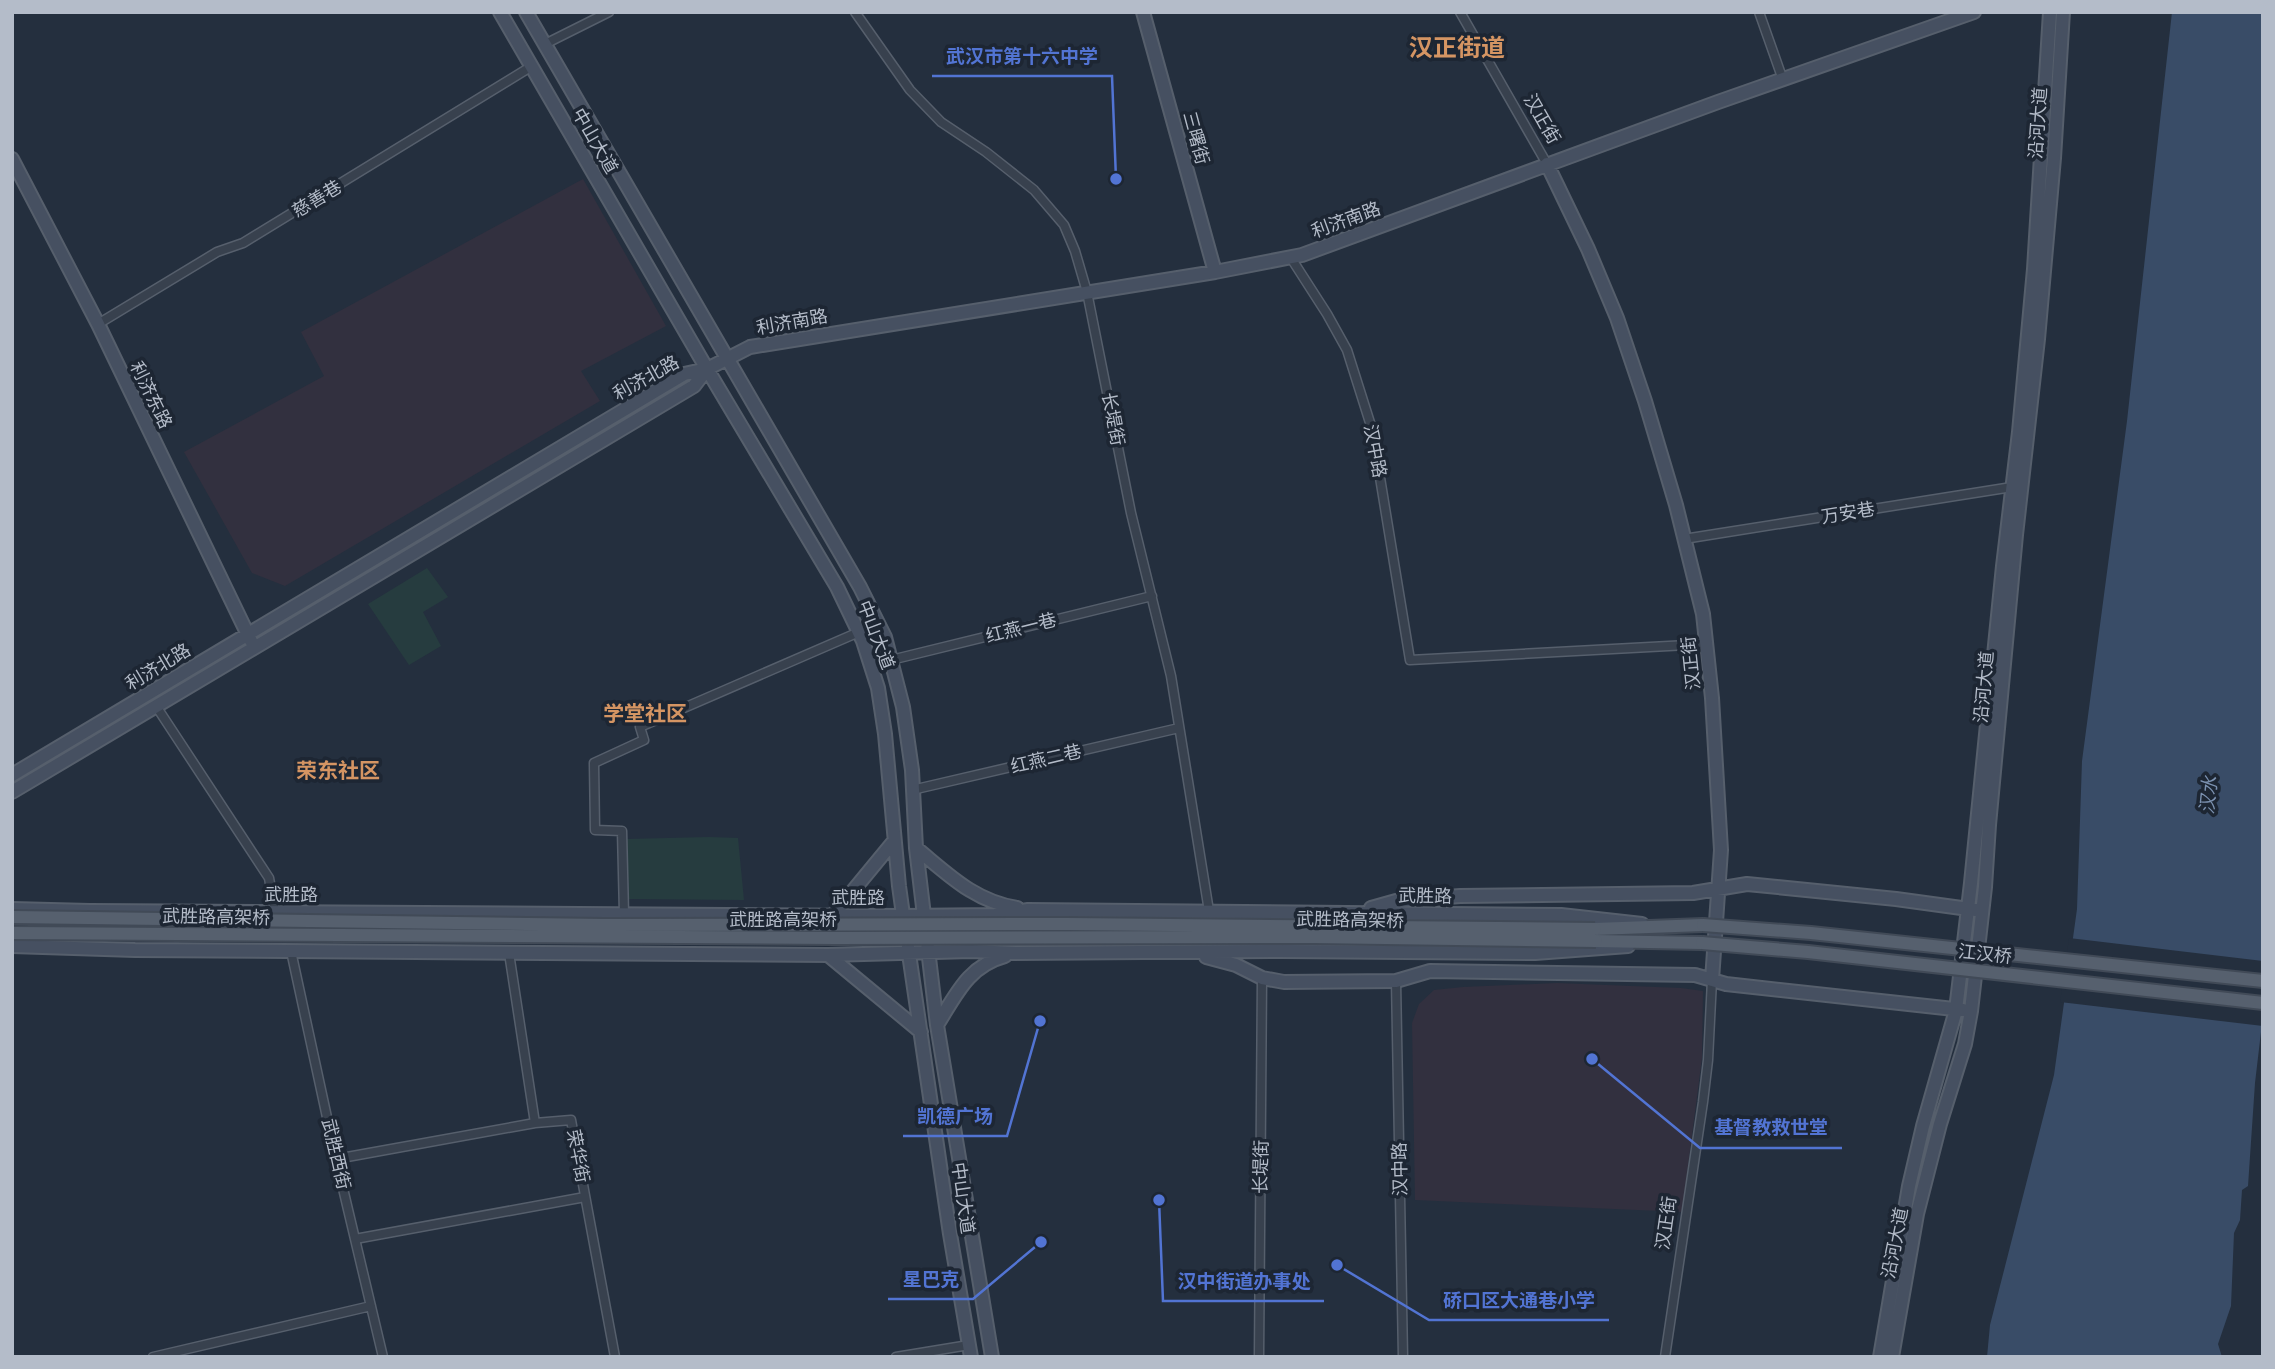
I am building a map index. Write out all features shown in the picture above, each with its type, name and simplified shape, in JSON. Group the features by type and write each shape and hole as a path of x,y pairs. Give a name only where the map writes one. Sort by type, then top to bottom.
{"main road":[{"name":"中山大道","path":"500,12 837,587 859,632 878,688 903,916 970,1351"},
{"name":"中山大道","path":"526,12 860,587 885,637 903,707 912,770 916,848 937,1025 992,1357"},
{"name":"三曙街","path":"1143,12 1215,272"},
{"name":"利济南路","path":"707,369 725,358 765,343 1291,258 1975,12"},
{"name":"沿河大道","path":"1880,1357 1909,1186 1955,1010 1968,908 2034,269 2050,12"},
{"name":"沿河大道","path":"1892,1357 1917,1214 1940,1124 1965,1044 1971,1011 1983,911 2015,535 2038,339 2063,12"},
{"name":"利济东路","path":"12,159 98,324 254,648"},
{"name":"汉正街","path":"1547,164 1588,249 1617,318 1645,401 1703,614 1712,698 1721,850 1712,980"},
{"name":"利济北路","path":"12,775 684,374 707,369"},
{"name":"利济北路","path":"12,792 694,386 707,369"},
{"path":"833,915 894,841"},
{"path":"916,848 967,890 998,905 1028,910"},
{"path":"1355,912 1396,901 1460,896 1693,893 1747,884 1983,911"},
{"name":"武胜路","path":"12,909 903,916 995,915 1028,910 1355,912 1561,915 1655,926 1703,926"},
{"name":"武胜路高架桥","path":"12,917 604,925 1069,924 1596,935"},
{"path":"1596,935 1655,926"},
{"name":"江汉桥","path":"1703,926 1811,933 2263,981"},
{"name":"武胜路高架桥","path":"12,933 795,937 1596,935"},
{"path":"1596,935 1652,943"},
{"path":"12,946 135,950 828,955 971,951 1561,952 1652,943"},
{"name":"江汉桥","path":"1652,943 1702,943 1808,952 2263,1003"},
{"path":"1185,952 1236,965 1262,978 1284,982 1396,981 1474,953"},
{"path":"937,1025 967,977 994,959 1015,953"},
{"path":"828,955 921,1032"},
{"path":"1430,971 1695,975 1726,984 1971,1011"}],"street":[{"path":"545,44 610,12"},
{"name":"长堤街","path":"855,12 918,98 941,122 986,152 1034,190 1063,225 1075,251 1087,292 1131,513 1171,676 1209,911"},
{"name":"汉正街","path":"1460,12 1547,164"},
{"path":"1759,12 1783,80"},
{"name":"慈善巷","path":"98,324 217,252 243,243 532,66"},
{"name":"汉中路","path":"1291,258 1328,314 1347,350 1372,429 1410,660 1706,644"},
{"name":"万安巷","path":"1684,539 2012,486"},
{"name":"红燕一巷","path":"891,660 1152,596"},
{"path":"624,914 622,831 595,830 594,763 644,740 640,727 859,632"},
{"path":"156,706 269,878 275,912"},
{"name":"红燕二巷","path":"912,790 1179,728"},
{"name":"武胜西街","path":"291,951 383,1357"},
{"path":"336,1159 535,1123 509,953"},
{"name":"长堤街","path":"1259,1357 1262,978"},
{"name":"汉正街","path":"1665,1357 1703,1102 1712,980"},
{"name":"汉中路","path":"1396,981 1403,1357"},
{"name":"荣华街","path":"535,1123 571,1120 615,1357"},
{"path":"355,1239 585,1197"},
{"path":"153,1357 371,1306"},
{"path":"897,1357 970,1351"}],"shaded area":[{"path":"583,179 666,326 581,371 600,401 285,586 252,573 184,452 324,376 301,332"},
{"path":"1557,983 1703,991 1702,1058 1682,1212 1415,1200 1412,1023 1419,1004 1434,990"}],"green space":[{"path":"427,568 448,597 423,612 441,646 409,665 368,604"},
{"path":"738,838 744,900 629,899 627,839"}],"water":[{"name":"汉水","path":"2172,12 2263,12 2263,1015 2248,1186 2242,1190 2240,1220 2234,1233 2231,1306 2218,1344 2222,1357 1987,1357 1990,1325 2054,1075 2077,909 2082,761 2127,421"}],"pier":[{"path":"2069,938 2263,961 2263,1026 2060,1002"}],"place":[{"name":"武汉市第十六中学","path":"1116,179"},
{"name":"凯德广场","path":"1040,1021"},
{"name":"基督教救世堂","path":"1592,1059"},
{"name":"汉中街道办事处","path":"1159,1200"},
{"name":"星巴克","path":"1041,1242"},
{"name":"硚口区大通巷小学","path":"1337,1265"}],"district":[{"name":"汉正街道","path":"1457,48"},
{"name":"学堂社区","path":"645,714"},
{"name":"荣东社区","path":"338,771"}]}
